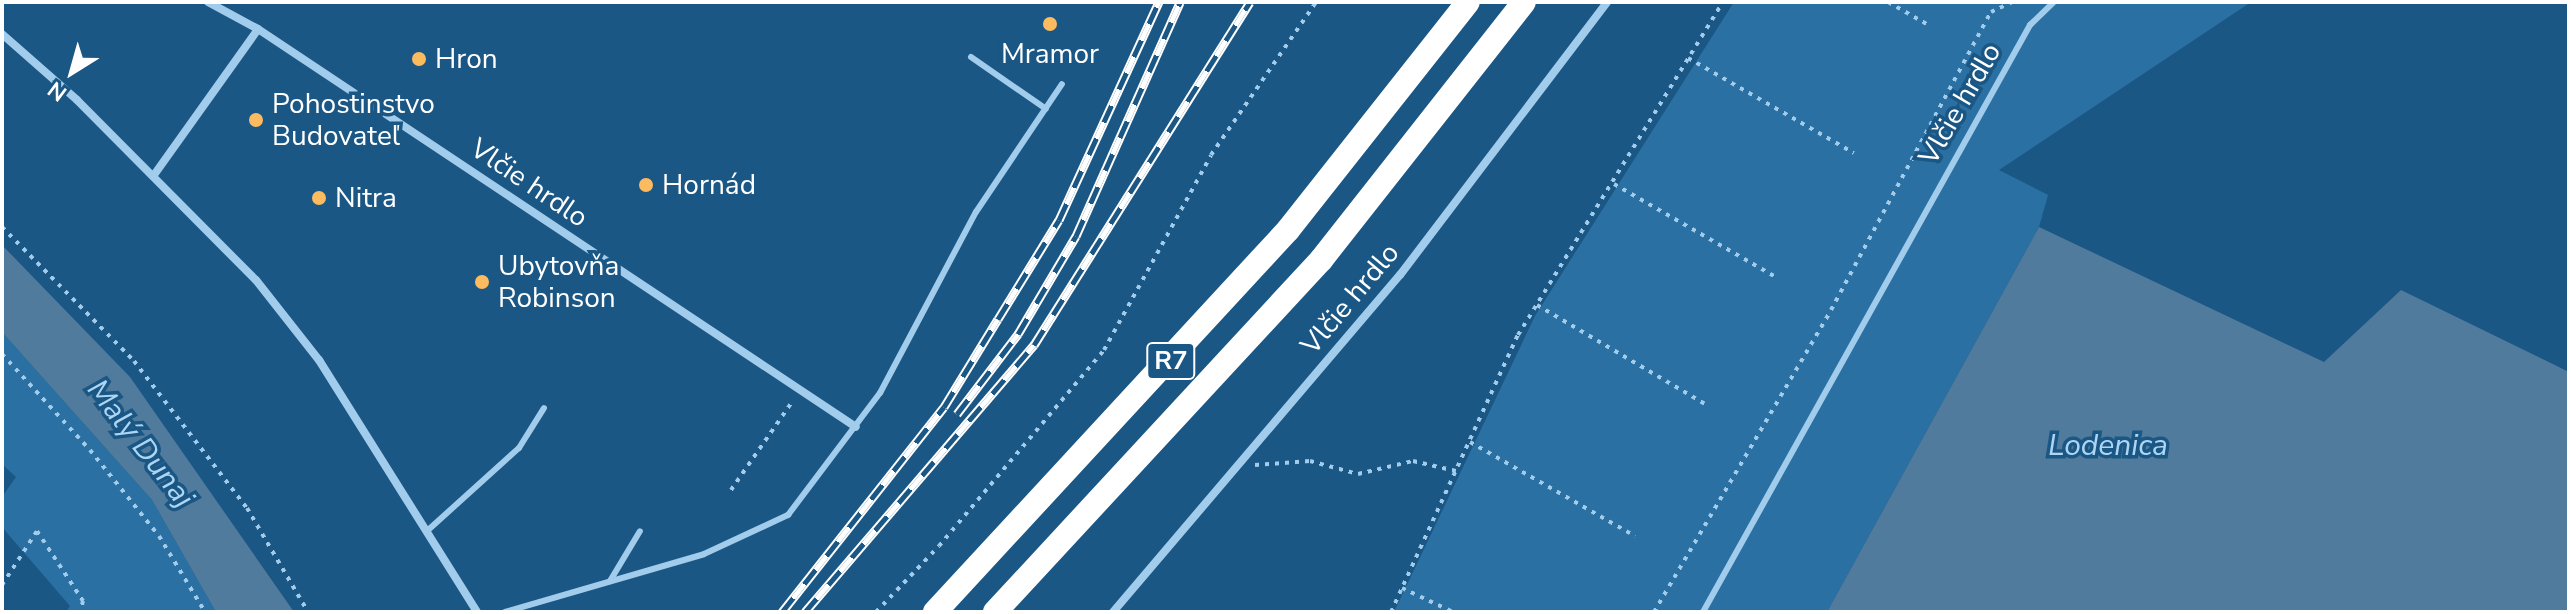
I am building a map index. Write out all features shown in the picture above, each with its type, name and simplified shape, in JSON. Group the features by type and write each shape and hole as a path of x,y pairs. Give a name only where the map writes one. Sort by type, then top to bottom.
{"highway":[{"name":"R7","path":"935,612 1179,353 1395,100 1468,2"},
{"name":"R7","path":"995,612 1220,373 1321,260 1524,2"}],"street":[{"name":"Vlčie hrdlo","path":"208,2 258,29 856,427"},
{"name":"Vlčie hrdlo","path":"1113,612 1467,191 1607,2"},
{"path":"154,175 258,29"},
{"path":"2,34 154,175 256,280 319,360 477,612"}],"lane":[{"name":"Vlčie hrdlo","path":"1703,612 2030,25 2054,2"},
{"path":"971,57 1046,109"},
{"path":"505,612 704,554 773,525 806,498 880,393 976,212 1062,84"},
{"path":"427,531 519,448 544,408"},
{"path":"610,581 640,531"}],"path":[{"path":"876,612 939,546 1104,350 1211,155 1316,2"},
{"path":"1391,612 1469,442 1537,305 1723,2"},
{"path":"1888,2 1930,26"},
{"path":"1654,612 1831,310 1991,12 2012,2"},
{"path":"1688,58 1854,153"},
{"path":"1614,184 1774,276"},
{"path":"2,227 134,361 247,508 308,612"},
{"path":"1537,305 1705,404"},
{"path":"2,354 90,450 159,536 205,612"},
{"path":"731,490 801,390"},
{"path":"1469,442 1635,536"},
{"path":"1241,461 1275,467 1289,460 1310,461 1358,474 1413,461 1456,471"},
{"path":"2,585 37,531 83,601 80,612"},
{"path":"1402,588 1453,612"}],"shaded area":[{"path":"1734,2 2251,2 1999,170 2048,195 2039,227 1827,612 1394,612 1535,316"},
{"path":"2,332 152,500 216,612 66,612 70,606 2,527 2,497 16,477 2,464"}],"water":[{"name":"Lodenica","path":"2039,227 2324,362 2401,290 2569,372 2569,612 1827,612"},
{"name":"Malý Dunaj","path":"2,245 130,377 294,612 216,612 152,500 2,332"}],"railway":[{"path":"782,612 944,407 1059,220 1159,2"},
{"path":"957,414 1018,334 1076,236 1180,2"},
{"path":"805,612 1034,345 1250,2"}],"place":[{"name":"Mramor","path":"1050,24"},
{"name":"Hron","path":"419,59"},
{"name":"Pohostinstvo Budovateľ","path":"256,120"},
{"name":"Hornád","path":"646,185"},
{"name":"Nitra","path":"319,198"},
{"name":"Ubytovňa Robinson","path":"482,282"}]}
